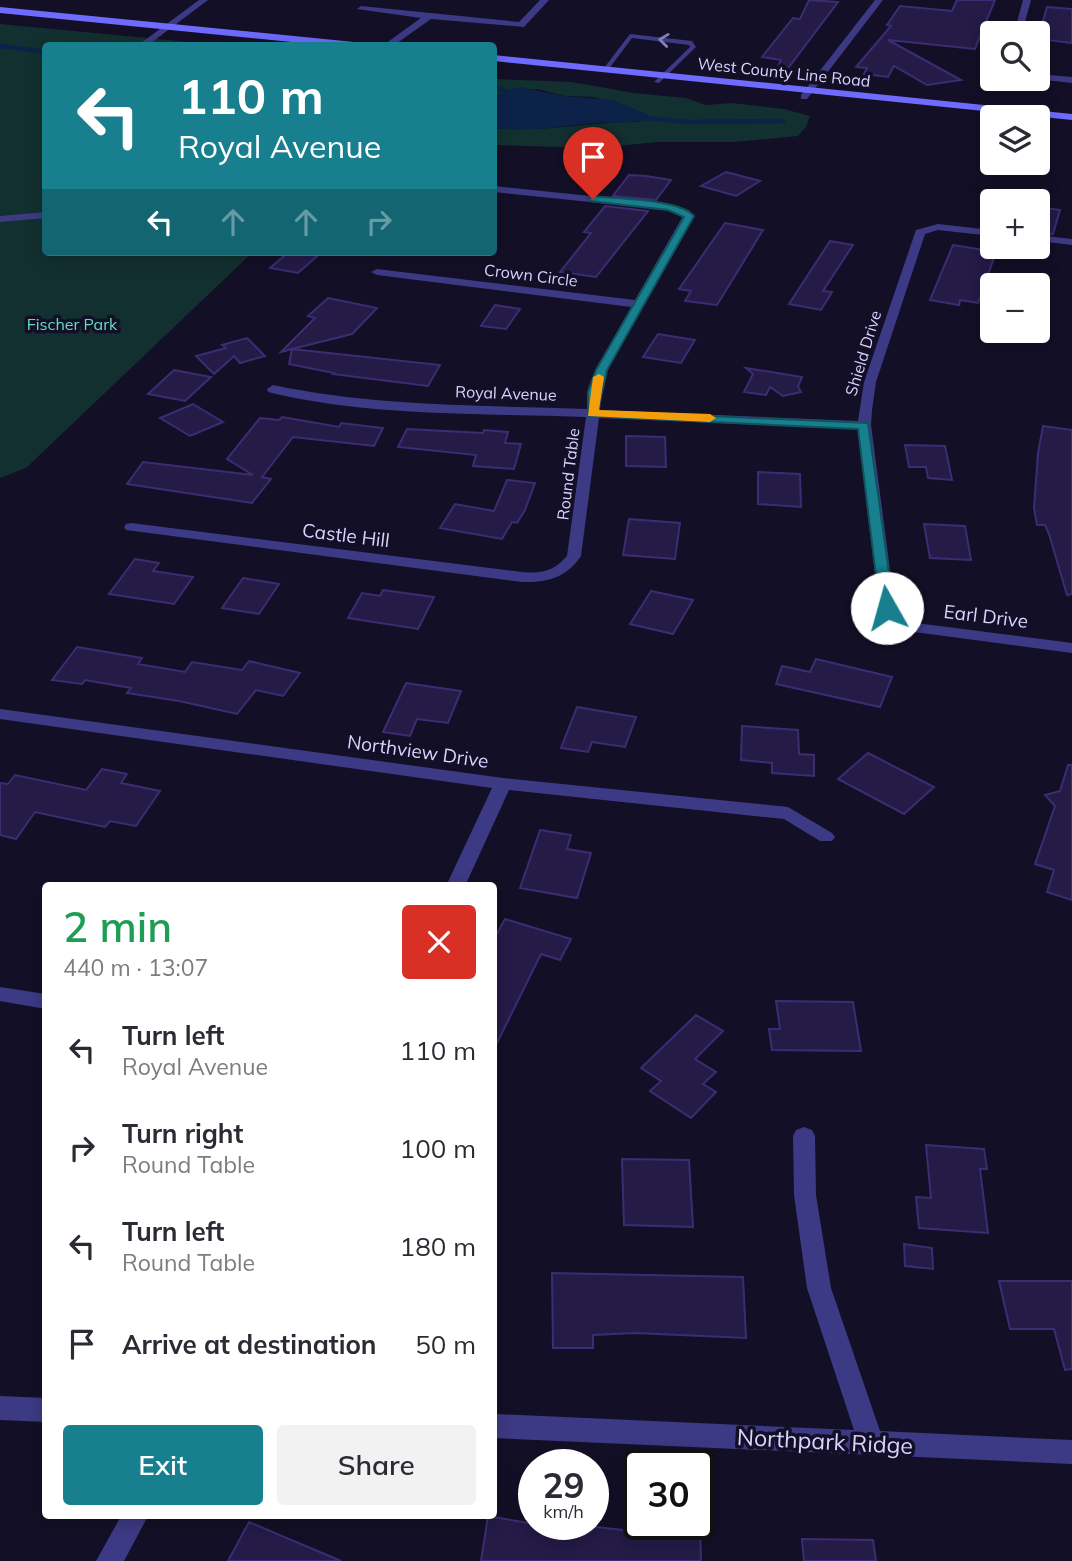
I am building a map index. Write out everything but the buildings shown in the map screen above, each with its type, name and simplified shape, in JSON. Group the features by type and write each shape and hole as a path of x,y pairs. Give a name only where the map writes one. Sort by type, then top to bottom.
{"main road":[{"path":"0,10 259,42"},
{"path":"0,18 316,42"},
{"name":"West County Line Road","path":"497,58 606,69 660,79"},
{"name":"West County Line Road","path":"497,65 660,79 980,114"},
{"name":"West County Line Road","path":"806,94 1072,117"},
{"path":"1050,122 1072,124"}],"street":[{"path":"146,42 204,0"},
{"path":"372,0 362,9 521,25 545,0"},
{"path":"806,94 879,0"},
{"path":"1021,21 1027,0"},
{"path":"392,42 429,16"},
{"path":"1050,78 1072,80"},
{"name":"Round Table","path":"497,189 668,207 685,212 689,220 601,370 594,392 574,556 564,569 556,574"},
{"path":"0,219 42,215"},
{"name":"Shield Drive","path":"895,621 887,608 864,425 870,382 920,232 930,228 980,232"},
{"path":"1050,239 1072,242"},
{"name":"Crown Circle","path":"377,272 639,304"},
{"name":"Royal Avenue","path":"273,389 325,400 365,404 864,425"},
{"name":"Castle Hill","path":"131,527 522,577 556,574"},
{"name":"Earl Drive","path":"895,621 927,629 1072,648"},
{"name":"Northview Drive","path":"0,714 503,784 788,813 826,837"},
{"path":"457,882 503,784"},
{"path":"0,994 42,1001"},
{"path":"804,1136 805,1195 820,1288 871,1443"},
{"path":"0,1408 42,1410"},
{"name":"Northpark Ridge","path":"497,1426 1072,1452"},
{"path":"109,1561 133,1519"}],"lane":[{"path":"606,69 630,36 694,44 660,79"}],"green space":[{"name":"Fischer Park","path":"0,24 189,42 42,42 42,256 249,256 26,468 0,478"},
{"path":"497,79 572,82 634,93 686,98 705,105 732,103 784,109 810,116 806,127 798,136 734,142 657,142 598,148 497,145 497,128 530,129 639,122 647,114 594,97 564,96 538,89 505,91 497,96"}],"water":[{"path":"521,87 563,96 612,100 647,114 651,119 532,129 497,128 497,96"}],"waterway":[{"path":"0,46 42,51"},
{"path":"497,89 514,93"},
{"path":"643,118 687,122 783,121"}],"slow traffic":[{"path":"599,377 594,392 592,414 710,418"}],"route":[{"path":"593,199 668,207 685,212 689,220 601,370 594,392 592,414 864,425 887,608"}]}
